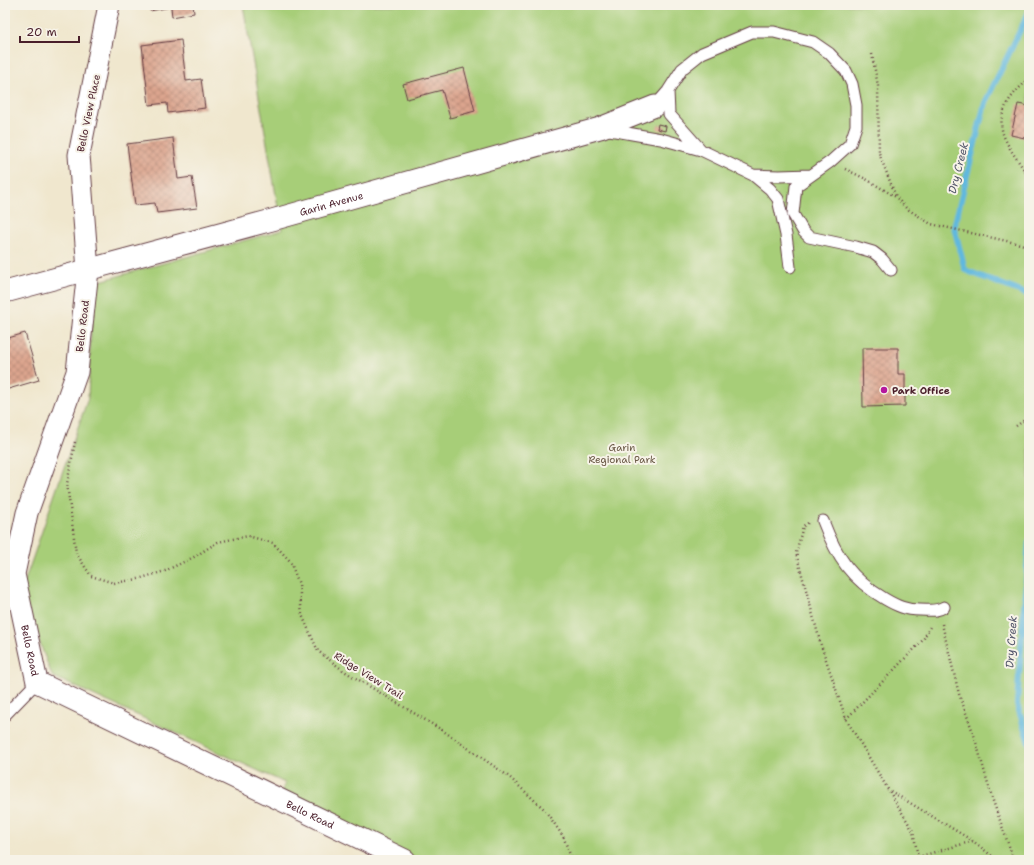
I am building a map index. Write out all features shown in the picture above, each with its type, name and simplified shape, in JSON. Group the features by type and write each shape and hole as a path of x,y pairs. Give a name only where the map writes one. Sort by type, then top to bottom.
{"street":[{"name":"Bello View Place","path":"88,270 79,155 109,5"},
{"name":"Garin Avenue","path":"5,292 600,128 661,98"},
{"name":"Bello Road","path":"88,270 77,372 27,512 14,574 37,682 405,860"}],"lane":[{"path":"701,150 669,114 661,98 682,69 702,53 752,32 774,32 813,42 829,53 846,71 852,84 856,105 856,126 850,144 830,162 796,186 794,214 803,231 809,237 873,252 882,258 891,270"},
{"path":"600,128 661,139 701,150 753,175 770,189 778,199 783,216 790,267"},
{"path":"753,175 811,175"},
{"path":"823,521 836,552 854,577 866,587 907,610 941,609"},
{"path":"5,715 37,682"}],"path":[{"path":"872,54 878,86 879,153 896,197"},
{"path":"1029,79 1019,88 1004,106 1001,123 1005,140 1029,178"},
{"path":"830,162 866,179 896,197 906,208 931,224 1029,246"},
{"path":"1016,426 1029,417"},
{"name":"Ridge View Trail","path":"73,455 67,484 76,553 91,576 114,583 138,579 165,571 194,557 218,542 248,536 273,543 290,561 299,584 302,615 318,651 344,670 442,730 508,776 544,809 563,836 572,860"},
{"path":"810,522 803,526 796,553 821,645 846,719 886,789 913,831 917,858 973,841"},
{"path":"846,719 922,640 941,609"},
{"path":"941,609 959,694 974,735 993,801 1014,860"},
{"path":"886,789 973,841 997,860"}],"green space":[{"name":"Garin Regional Park","path":"243,5 1029,5 1029,860 409,860 278,800 285,783 52,676 21,592 88,398 93,283 282,230"}],"building":[{"path":"149,5 193,5 194,13 172,17 171,7 150,11"},
{"path":"181,40 186,81 201,79 205,108 168,113 167,103 149,105 142,45"},
{"path":"464,68 475,111 450,118 442,90 407,99 403,84"},
{"path":"1018,104 1029,106 1029,139 1011,135"},
{"path":"658,124 666,126 665,131 657,129"},
{"path":"173,138 178,179 192,177 197,208 157,213 155,203 135,205 127,144"},
{"path":"25,333 39,380 5,390 5,339"},
{"name":"Park Office","path":"862,348 898,348 898,374 905,374 905,406 863,407"}],"waterway":[{"name":"Dry Creek","path":"1029,12 985,103 954,227 965,270 1029,295"},
{"name":"Dry Creek","path":"1029,542 1017,704 1029,743"}],"place":[{"name":"Park Office","path":"884,390"}]}
